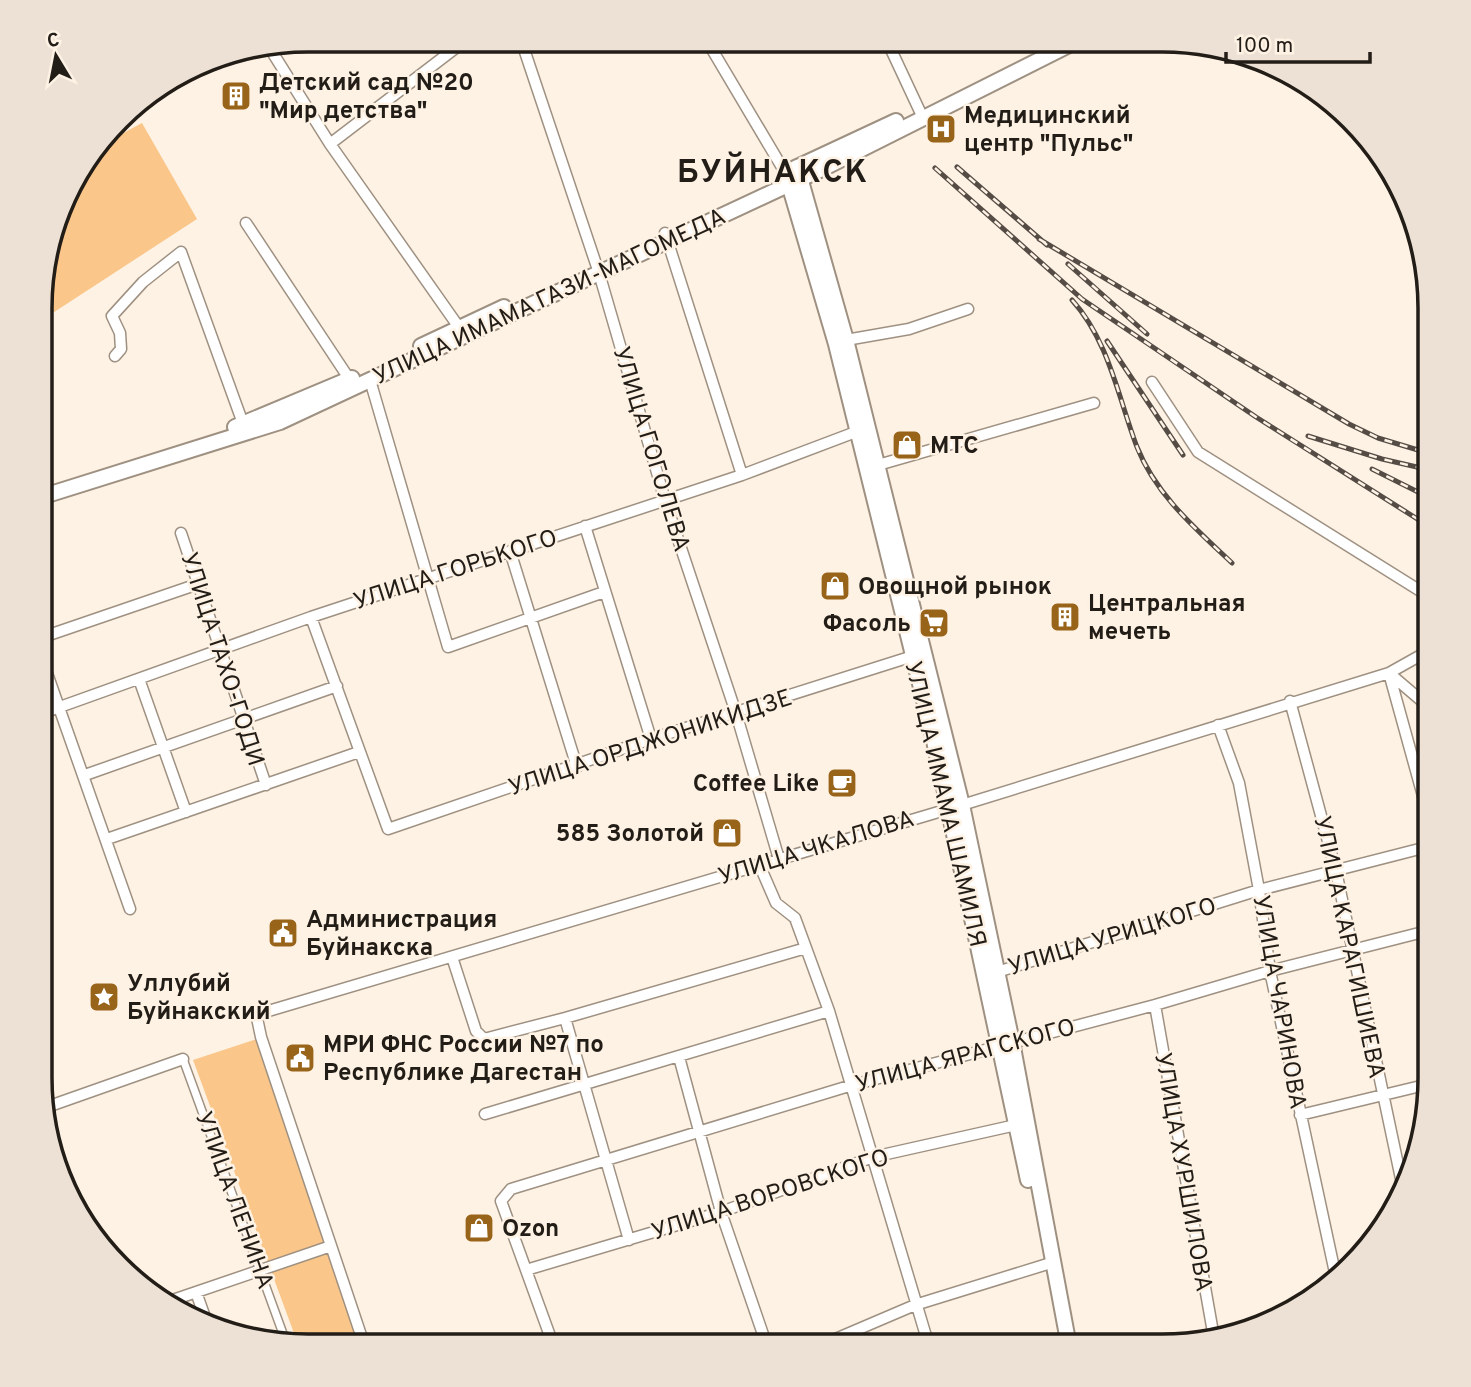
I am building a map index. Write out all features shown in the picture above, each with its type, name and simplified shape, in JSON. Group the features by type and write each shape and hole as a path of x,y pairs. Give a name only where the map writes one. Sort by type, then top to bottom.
{"main road":[{"path":"921,114 1037,52"},
{"name":"УЛИЦА ИМАМА ГАЗИ-МАГОМЕДА","path":"352,383 370,380 463,332 1053,52"},
{"name":"УЛИЦА ИМАМА ШАМИЛЯ","path":"794,175 846,340 913,656 956,806 997,972 1016,1125 1066,1334"},
{"name":"УЛИЦА ИМАМА ШАМИЛЯ","path":"794,175 863,430 878,465 956,806 1007,1044 1049,1264 1058,1334"},
{"path":"52,493 245,428 463,332"},
{"path":"52,487 245,428"}],"street":[{"path":"330,144 450,52"},
{"name":"УЛИЦА ГОГОЛЕВА","path":"525,52 598,269 665,500 736,713 779,859"},
{"name":"УЛИЦА ИМАМА ШАМИЛЯ","path":"714,52 794,175"},
{"path":"892,52 921,114"},
{"path":"274,55 330,144 463,332"},
{"path":"246,223 352,383"},
{"path":"666,237 743,475"},
{"path":"115,356 121,349 112,316 164,263 181,252 245,428"},
{"path":"846,340 909,328 968,309"},
{"path":"370,380 448,647 604,592"},
{"path":"1152,382 1198,452 1418,590"},
{"path":"878,465 1094,403"},
{"name":"УЛИЦА ГОРЬКОГО","path":"52,710 311,617 743,475 863,430"},
{"path":"585,526 651,739"},
{"name":"УЛИЦА ТАХО-ГОДИ","path":"181,533 265,785"},
{"path":"510,551 577,766"},
{"path":"52,634 198,584"},
{"path":"107,839 359,752 311,617"},
{"name":"УЛИЦА ОРДЖОНИКИДЗЕ","path":"359,752 388,829 651,739 913,656"},
{"name":"УЛИЦА ЧКАЛОВА","path":"331,1246 261,1037 257,1018 265,1012 956,806 1290,701 1389,673 1418,657"},
{"path":"1389,673 1418,698"},
{"path":"1389,673 1418,778"},
{"path":"139,679 186,812"},
{"path":"85,775 243,722 337,686"},
{"path":"52,688 85,775 130,909"},
{"name":"УЛИЦА КАРАГИШИЕВА","path":"1290,701 1336,871 1400,1174"},
{"name":"УЛИЦА ЧАРИНОВА","path":"1218,725 1239,783 1259,890 1270,971 1334,1268"},
{"name":"УЛИЦА УРИЦКОГО","path":"997,972 1259,890 1418,849"},
{"path":"759,864 776,903 795,918 829,1011 849,1086 873,1157 925,1334"},
{"name":"УЛИЦА ЯРАГСКОГО","path":"527,1270 501,1201 511,1189 849,1086 1418,933"},
{"path":"452,957 477,1031 484,1039 806,948"},
{"name":"УЛИЦА ХУРШИЛОВА","path":"1155,1005 1213,1330"},
{"path":"485,1114 829,1011"},
{"path":"565,1018 629,1240"},
{"path":"679,1057 721,1212 763,1334"},
{"path":"54,1104 183,1059"},
{"name":"УЛИЦА ЛЕНИНА","path":"183,1059 283,1333"},
{"path":"1300,1115 1418,1087"},
{"name":"УЛИЦА ВОРОВСКОГО","path":"527,1270 721,1212 873,1157 1016,1125"},
{"path":"177,1298 331,1246 361,1334"},
{"path":"847,1334 915,1305 1049,1264"},
{"path":"527,1270 549,1334"},
{"path":"196,1292 203,1311"}],"shaded area":[{"path":"142,123 197,219 52,313 57,259 66,226 79,195 96,166 123,133"},
{"path":"257,1039 355,1334 294,1334 193,1060"}],"railway":[{"path":"957,167 1047,245"},
{"path":"935,168 1082,299 1256,417 1418,519"},
{"path":"1039,239 1349,424 1378,438 1418,450"},
{"path":"1068,264 1147,334"},
{"path":"1072,300 1085,316 1104,351 1137,447 1155,481 1178,510 1232,563"},
{"path":"1107,341 1183,455"},
{"path":"1308,436 1418,467"},
{"path":"1372,469 1418,492"}],"place":[{"name":"Детский сад №20 \"Мир детства\"","path":"236,96"},
{"name":"Медицинский центр \"Пульс\"","path":"941,129"},
{"name":"МТС","path":"907,445"},
{"name":"Овощной рынок","path":"835,586"},
{"name":"Центральная мечеть","path":"1065,617"},
{"name":"Фасоль","path":"934,623"},
{"name":"Coffee Like","path":"842,783"},
{"name":"585 Золотой","path":"727,833"},
{"name":"Администрация Буйнакска","path":"283,933"},
{"name":"Уллубий Буйнакский","path":"104,997"},
{"name":"МРИ ФНС России №7 по Республике Дагестан","path":"300,1058"},
{"name":"Ozon","path":"479,1228"}],"district":[{"name":"БУЙНАКСК","path":"773,171"}]}
